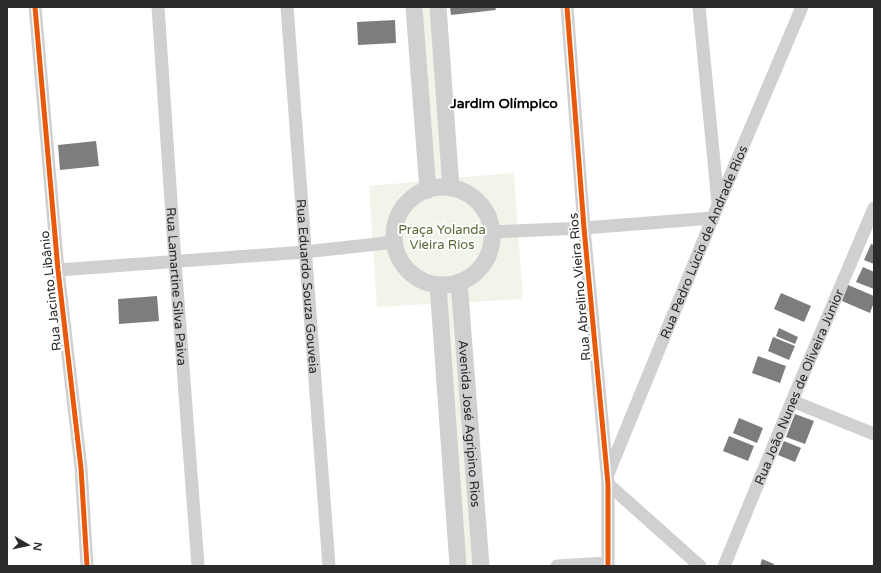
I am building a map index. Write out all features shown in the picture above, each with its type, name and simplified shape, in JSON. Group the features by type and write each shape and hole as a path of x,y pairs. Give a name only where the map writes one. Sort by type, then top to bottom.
{"street":[{"name":"Rua Lamartine Silva Paiva","path":"158,7 198,566"},
{"name":"Rua Eduardo Souza Gouveia","path":"287,7 329,566"},
{"path":"414,7 428,190"},
{"path":"438,7 450,188"},
{"name":"Rua Abrelino Vieira Rios","path":"567,7 584,228 607,480 608,565"},
{"path":"699,7 718,205"},
{"name":"Rua Pedro Lúcio de Andrade Rios","path":"607,480 718,205 802,7"},
{"name":"Rua Jacinto Libânio","path":"35,9 58,270 81,468 87,566"},
{"path":"439,187 450,188 466,193 479,203 488,216 492,232 490,249 483,265 470,277 451,285 438,285 422,280 409,271 399,258 395,242 396,225 402,210 413,197 439,187"},
{"name":"Rua João Nunes de Oliveira Júnior","path":"724,566 874,208"},
{"path":"492,232 584,228 713,218"},
{"path":"58,270 305,252 395,242"},
{"name":"Avenida José Agripino Rios","path":"459,282 481,566"},
{"name":"Avenida José Agripino Rios","path":"438,285 458,566"},
{"path":"792,401 874,434"},
{"path":"607,480 700,566"},
{"path":"557,566 608,565"}],"green space":[{"name":"Praça Yolanda Vieira Rios","path":"422,7 431,7 444,179 514,173 523,299 454,303 474,566 465,566 445,303 377,307 369,186 436,180"}],"building":[{"path":"450,7 495,7 496,10 451,15"},
{"path":"395,20 396,43 358,45 357,22"},
{"path":"96,141 99,166 60,170 58,145"},
{"path":"871,244 874,245 874,264 864,260"},
{"path":"863,267 874,272 874,289 856,282"},
{"path":"848,285 874,296 874,302 870,313 842,301"},
{"path":"781,293 811,306 804,322 774,309"},
{"path":"157,296 159,321 119,324 118,299"},
{"path":"779,328 798,337 795,344 776,336"},
{"path":"773,337 795,346 789,360 768,351"},
{"path":"758,356 786,366 780,383 752,373"},
{"path":"795,414 814,421 805,444 786,437"},
{"path":"739,418 763,428 757,443 733,433"},
{"path":"729,436 754,446 748,461 723,451"},
{"path":"784,441 801,448 795,462 778,455"},
{"path":"762,559 774,564 773,566 760,566"}],"cycle path":[{"path":"35,7 58,270 81,468 87,566"},
{"path":"567,7 584,228 608,484 608,566"}],"district":[{"name":"Jardim Olímpico","path":"504,103"}]}
